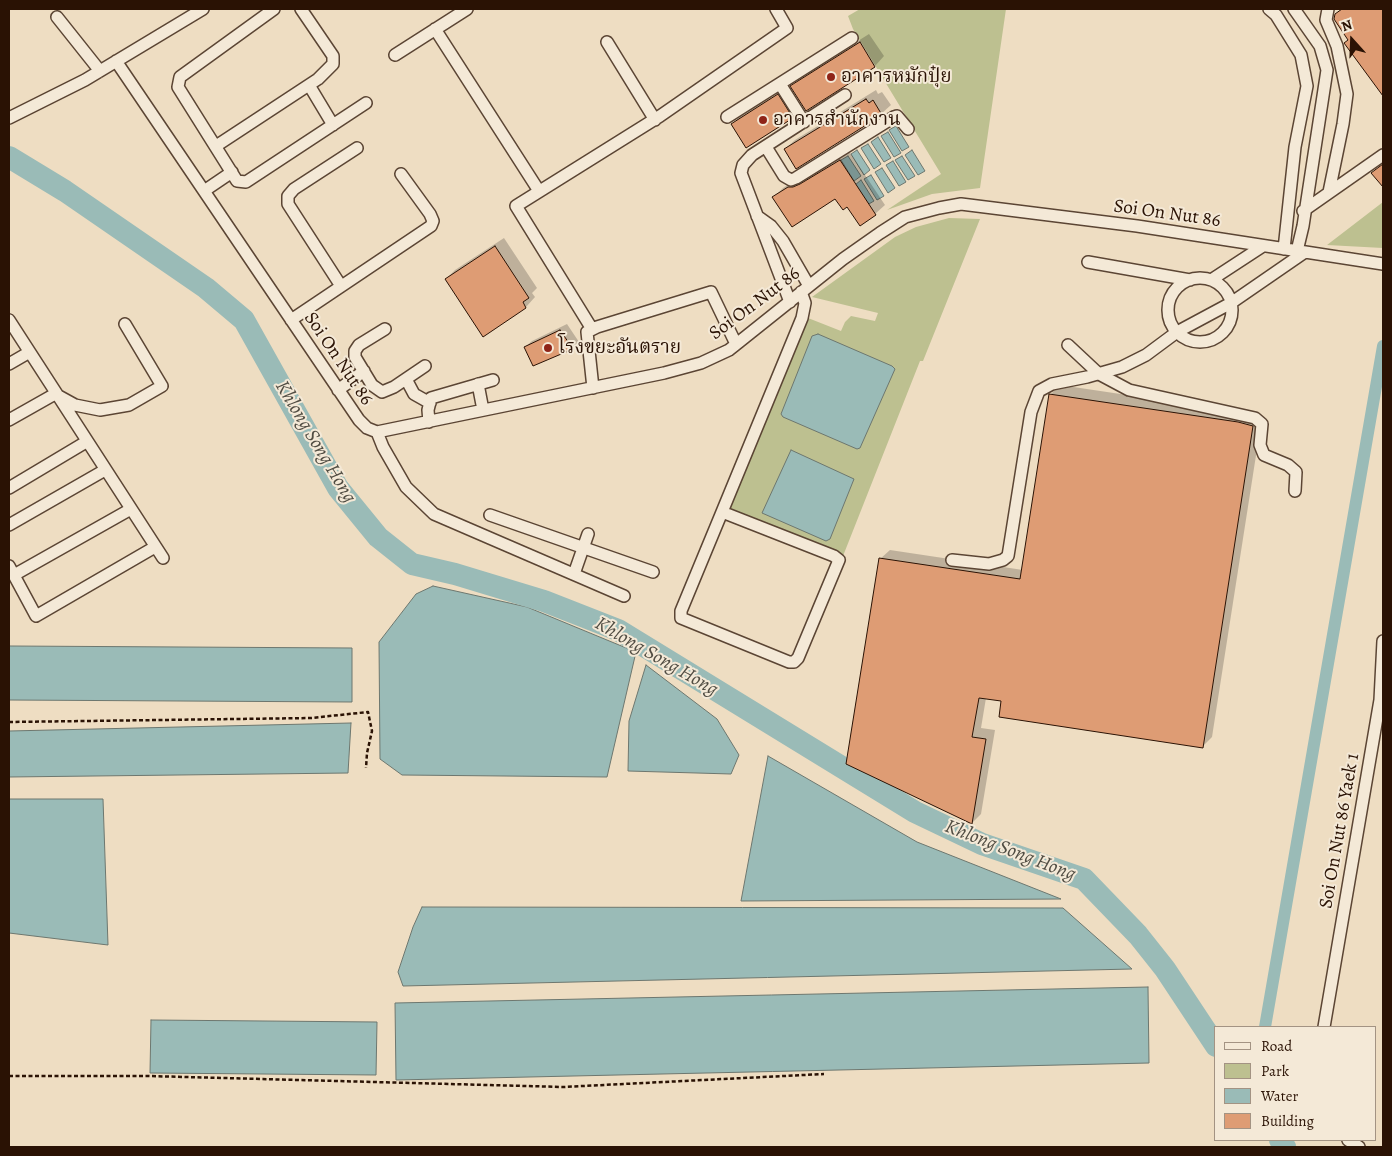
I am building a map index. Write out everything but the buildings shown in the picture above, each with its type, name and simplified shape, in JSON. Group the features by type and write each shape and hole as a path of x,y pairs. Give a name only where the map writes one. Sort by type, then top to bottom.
{"street":[{"path":"9,118 100,71 203,9"},
{"path":"274,9 180,77 178,87 238,181 246,182 366,103"},
{"path":"216,146 318,80 333,64 333,56 301,9"},
{"path":"395,55 466,9"},
{"path":"592,329 516,206 655,120 787,28 776,9"},
{"path":"1269,9 1276,16 1302,55 1307,86 1295,147 1284,249"},
{"path":"952,560 989,564 1003,560 1008,556 1032,412 1039,391 1052,384 1122,367 1146,355 1177,332 1231,303 1301,251 1305,209 1326,67 1320,46 1294,9"},
{"path":"1328,9 1326,20 1337,46 1347,94 1329,192"},
{"path":"56,17 100,71"},
{"path":"435,29 539,192"},
{"path":"727,117 852,38"},
{"path":"608,42 655,120"},
{"name":"Soi On Nut 86","path":"116,61 359,420 367,428 377,432 664,373 701,363 729,350 843,258 880,232 905,218 961,204 1137,226 1383,264"},
{"path":"1304,68 1341,67"},
{"path":"780,84 804,122"},
{"path":"309,85 334,125"},
{"path":"790,302 741,173 747,161 845,95"},
{"path":"766,147 784,176 791,180 894,117 897,116 908,129"},
{"path":"341,286 288,204 288,196 294,189 357,148"},
{"path":"1287,222 1383,155"},
{"path":"204,191 232,172"},
{"path":"291,320 431,226 430,214 401,174"},
{"path":"722,512 834,556 839,560 798,658 794,662 789,662 681,618 681,611 802,318 805,303 805,289 783,241 771,226 757,216"},
{"path":"1211,280 1264,246"},
{"path":"1088,262 1190,280"},
{"path":"1200,278 1211,280 1220,285 1227,293 1231,303 1232,314 1229,324 1223,332 1205,342 1195,342 1177,332 1171,324 1168,314 1173,294 1180,286 1190,280 1200,278"},
{"path":"592,388 587,332 711,292 736,344"},
{"path":"9,320 28,353 163,558"},
{"path":"55,394 76,404 100,410 129,405 162,386 125,324"},
{"path":"385,329 359,345 355,351 355,357 372,385 382,392 394,387 425,366"},
{"path":"1068,345 1098,374 1129,390 1255,418 1262,424 1260,446 1264,456 1288,465 1296,472 1296,491"},
{"path":"9,364 28,353"},
{"path":"338,390 364,372"},
{"path":"406,379 414,394 430,403"},
{"path":"429,422 428,410 431,398 493,380"},
{"path":"478,384 483,410"},
{"path":"9,420 55,394"},
{"path":"377,432 383,447 406,486 434,514 624,596"},
{"path":"9,488 86,442"},
{"path":"9,525 105,470"},
{"path":"131,509 11,571 36,616 155,547"},
{"path":"490,515 653,572"},
{"path":"574,574 588,534"},
{"name":"Soi On Nut 86 Yaek 1","path":"1324,1026 1380,700 1383,641"}],"path":[{"path":"9,722 311,718 368,712 372,731 367,752 366,768"},
{"path":"9,1076 148,1076 563,1087 824,1074"}],"green space":[{"path":"860,9 1006,9 980,188 932,194 887,210 941,174 853,29 848,16"},
{"path":"1383,202 1383,248 1327,245"},
{"path":"949,218 980,219 923,361 920,361 843,556 729,511 808,318 841,331 845,322 851,316 875,321 878,313 812,297 895,237 916,227"}],"water":[{"path":"896,126 909,147 902,151 889,130"},
{"path":"888,132 901,153 894,157 881,136"},
{"path":"878,137 891,158 884,162 871,142"},
{"path":"868,144 881,164 874,169 861,148"},
{"path":"857,150 870,170 864,175 851,154"},
{"path":"912,150 925,171 918,175 905,155"},
{"path":"848,156 861,176 854,181 841,160"},
{"path":"902,156 915,176 908,180 895,160"},
{"path":"893,161 906,182 899,186 886,165"},
{"path":"882,168 895,188 888,193 875,172"},
{"path":"871,175 884,196 877,200 864,179"},
{"path":"861,180 874,201 867,205 855,185"},
{"path":"818,334 895,369 860,448 857,449 783,417 781,414 812,336"},
{"path":"791,450 854,479 830,539 826,541 762,513"},
{"path":"433,586 527,607 636,652 607,777 402,775 380,759 379,642 416,594"},
{"path":"9,646 352,648 352,702 9,700"},
{"path":"646,665 717,719 739,755 731,774 628,771 629,721"},
{"path":"351,723 348,773 9,777 9,731"},
{"path":"768,756 917,842 1061,899 741,901"},
{"path":"9,799 103,799 108,945 9,933"},
{"path":"422,907 1063,908 1132,969 403,986 398,972 413,927"},
{"path":"1148,987 1149,1063 396,1080 395,1003"},
{"path":"151,1020 377,1022 376,1075 150,1073"}],"waterway":[{"name":"Khlong Song Hong","path":"9,157 65,191 206,288 244,320 338,488 378,537 412,564 455,574 544,601 618,630 915,812 982,844 1084,879 1138,935 1165,969 1214,1043"},
{"path":"1265,1026 1383,346"},
{"name":"Khlong Song Hong","path":"1281,1141 1285,1147"}],"place":[{"name":"อาคารหมักปุ๋ย","path":"831,77"},
{"name":"อาคารสำนักงาน","path":"763,120"},
{"name":"โรงขยะอันตราย","path":"548,348"}]}
